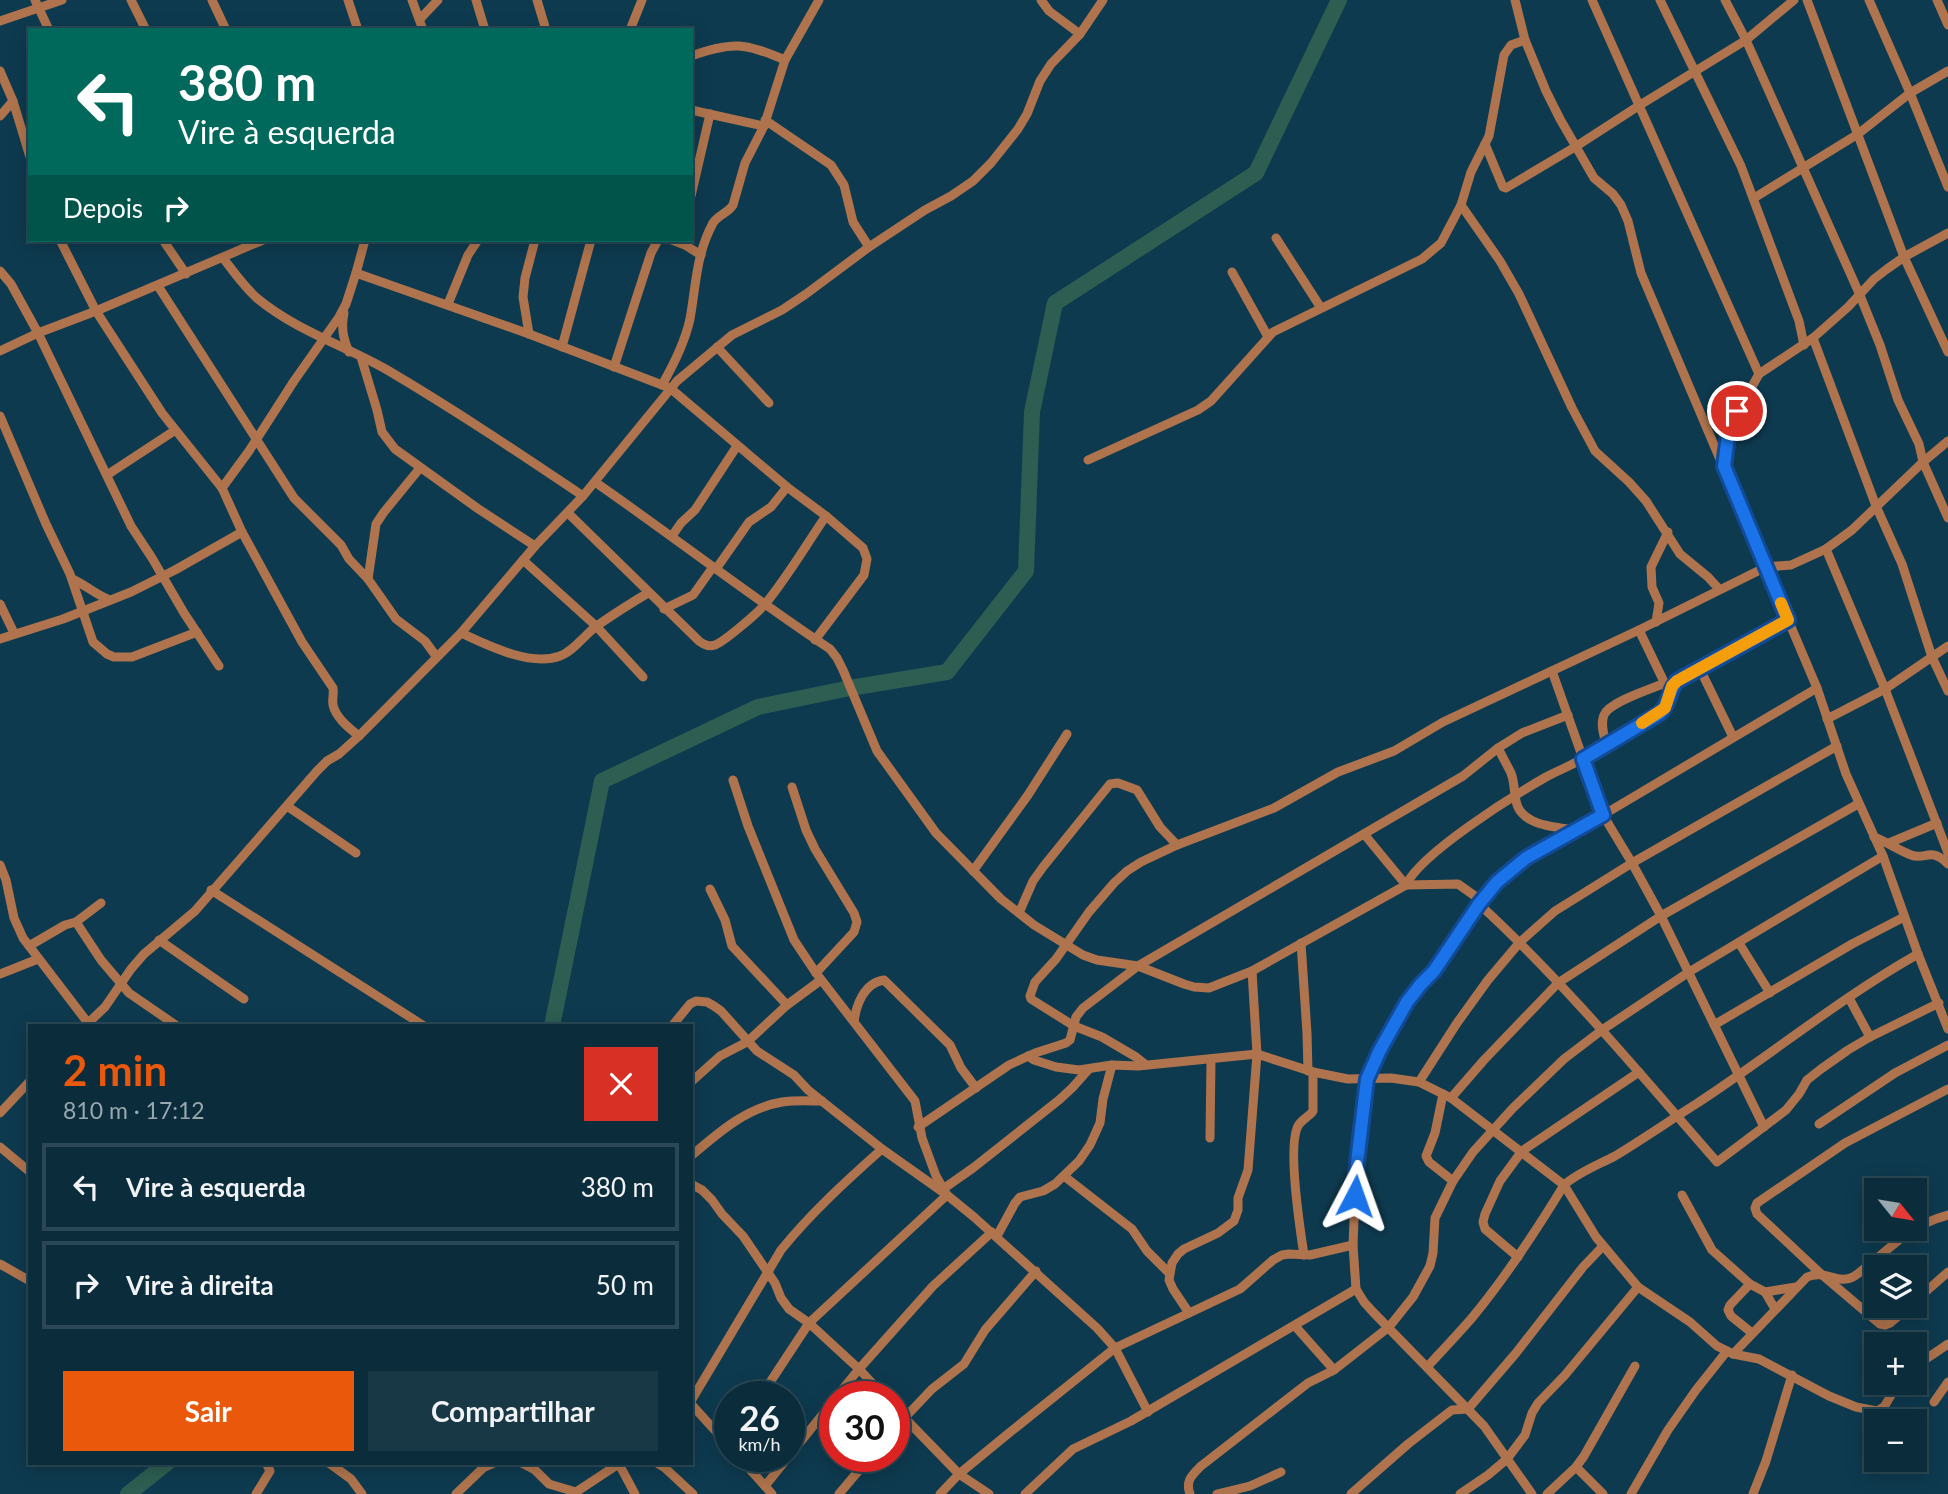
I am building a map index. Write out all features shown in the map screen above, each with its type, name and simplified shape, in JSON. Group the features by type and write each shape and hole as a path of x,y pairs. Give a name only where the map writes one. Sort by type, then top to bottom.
{"street":[{"path":"0,21 37,4 62,0"},
{"path":"131,0 145,28"},
{"path":"212,0 225,28"},
{"path":"348,0 357,28"},
{"path":"412,0 422,28"},
{"path":"420,19 438,0"},
{"path":"476,0 484,28"},
{"path":"537,0 545,28"},
{"path":"631,28 642,0"},
{"path":"666,387 686,332 701,255 715,220 733,205 745,163 764,123 785,60 819,0"},
{"path":"1041,0 1049,11 1080,34"},
{"path":"0,865 14,918 23,938 86,1024 106,1007 131,969 159,940 195,911 317,771 359,736 461,633 535,545 595,482 666,387 732,335 782,310 869,247 973,181 1006,146 1023,121 1040,81 1051,64 1080,34 1103,0"},
{"path":"1515,0 1525,40 1546,90 1594,178 1613,194 1628,220 1641,273 1817,688 1858,804 1883,856 1917,954 1948,1029"},
{"path":"1592,0 1759,374"},
{"path":"1660,0 1736,154 1799,321 1804,345"},
{"path":"1725,0 1746,40 1859,293 1899,400 1919,444 1923,461 1948,518"},
{"path":"1485,144 1503,187 1506,188 1746,40 1793,0"},
{"path":"1807,0 1904,257 1948,352"},
{"path":"1869,0 1948,187"},
{"path":"1937,0 1948,25"},
{"path":"37,4 48,28"},
{"path":"1088,460 1198,410 1218,395 1267,335 1422,259 1441,243 1461,205 1471,172 1489,136 1504,55 1511,45 1525,40"},
{"path":"693,55 718,47 738,45 757,48 785,60"},
{"path":"0,71 13,101 28,150"},
{"path":"1754,198 1858,134 1910,93 1948,71"},
{"path":"0,116 13,101"},
{"path":"693,110 764,123 831,165 844,185 853,222 869,247"},
{"path":"693,187 710,114"},
{"path":"1461,205 1519,294 1595,451 1646,500 1680,554 1719,589"},
{"path":"1724,466 1729,428 1759,374 1813,338 1874,279 1904,257 1948,233"},
{"path":"1276,238 1321,308"},
{"path":"61,242 96,312 174,430 222,488 242,532 302,642 333,688 332,701 335,710 359,736"},
{"path":"164,242 186,274"},
{"path":"349,352 342,335 342,323 364,242"},
{"path":"448,304 468,255 477,242"},
{"path":"529,334 523,297 525,278 535,242"},
{"path":"562,347 590,242"},
{"path":"614,367 657,242"},
{"path":"685,242 701,255"},
{"path":"0,351 223,258 247,243"},
{"path":"223,258 244,285 276,312 386,369 478,425 583,496"},
{"path":"0,271 11,284 38,333 131,526 219,666"},
{"path":"1232,272 1267,335"},
{"path":"356,273 448,304 666,387 826,516 866,553 864,575 815,640"},
{"path":"158,286 302,508 331,532 396,619 425,641 436,656"},
{"path":"222,488 346,304"},
{"path":"1813,338 1876,506 1902,564 1932,657 1948,691"},
{"path":"717,347 769,403"},
{"path":"361,357 382,432 395,449 477,508 535,545"},
{"path":"0,416 72,579 93,642 114,657 132,657 197,632"},
{"path":"107,475 174,430"},
{"path":"1146,1065 1102,1037 1074,1026 1030,996 1035,982 1066,946 1089,912 1127,871 1177,845 1274,808 1338,772 1394,751 1443,722 1766,567 1791,565 1826,549 1852,530 1923,461 1948,441"},
{"path":"673,536 681,523 695,510 737,446"},
{"path":"368,579 376,524 420,468"},
{"path":"595,482 830,649 837,658 877,751 936,833 1001,899 1066,946 1083,955 1097,960 1138,966 1184,984 1209,988 1252,971 1406,885 1458,884 1520,942 1602,1030 1717,1162 1786,1110 1807,1080 1848,1050 1938,1003"},
{"path":"664,609 694,595 750,522 771,507 787,487"},
{"path":"568,513 664,609 706,646 712,646 737,629 765,605 826,516"},
{"path":"0,639 131,592 242,532"},
{"path":"1656,622 1659,603 1652,587 1651,567 1668,533"},
{"path":"1826,549 1885,689 1948,852"},
{"path":"523,560 596,626 643,677"},
{"path":"72,579 110,600"},
{"path":"461,633 499,651 547,659 562,655 596,626 648,593"},
{"path":"1659,603 1674,612"},
{"path":"0,604 14,633"},
{"path":"1406,885 1410,876 1423,862 1514,798 1660,713 1677,681 1788,620"},
{"path":"1639,630 1670,694"},
{"path":"1827,719 1885,689 1948,646"},
{"path":"1699,667 1733,737"},
{"path":"1552,671 1603,815 1661,916 1764,1127"},
{"path":"1606,744 1603,720 1607,710 1665,683"},
{"path":"1532,1494 1490,1434 1364,1302 1356,1289 1353,1245 1356,1171 1367,1079 1407,1002 1434,971 1480,902 1497,882 1526,858 1817,688"},
{"path":"918,1127 1009,1065 1066,1043 1070,1040 1076,1017 1083,1008 1138,966 1463,775 1522,733 1568,715"},
{"path":"973,871 1028,795 1067,734"},
{"path":"1419,1082 1488,980 1520,942 1555,911 1632,863 1837,747"},
{"path":"1498,748 1511,773 1514,798 1522,813 1532,820 1576,831"},
{"path":"733,780 748,826 794,940 818,976 915,1101 918,1127 945,1192"},
{"path":"1018,913 1043,867 1110,784 1118,783 1137,790 1160,827 1177,845"},
{"path":"693,1080 720,1056 747,1042 788,1005 818,976 854,932 857,922 854,913 815,849 792,787"},
{"path":"1453,1181 1429,1162 1426,1156 1447,1096 1558,983 1661,916 1858,804"},
{"path":"287,806 356,853"},
{"path":"1889,843 1937,823"},
{"path":"1364,834 1406,885"},
{"path":"1874,837 1914,856 1936,855 1948,864"},
{"path":"1190,1494 1188,1481 1201,1466 1308,1383 1334,1370 1389,1327 1413,1297 1430,1266 1435,1218 1453,1181 1473,1152 1564,1059 1689,972 1883,856"},
{"path":"710,889 725,920 732,946 788,1005"},
{"path":"211,890 421,1024"},
{"path":"29,946 65,925 76,922 101,903"},
{"path":"1714,1025 1852,944 1904,917"},
{"path":"76,922 101,960 129,993 174,1024"},
{"path":"159,940 244,999"},
{"path":"1301,943 1313,1111 1301,1121 1294,1137 1295,1180 1304,1255"},
{"path":"1739,943 1770,993"},
{"path":"1427,1367 1470,1321 1518,1257 1564,1185 1740,1076 1796,1033 1917,954"},
{"path":"0,974 38,959"},
{"path":"1189,1313 1169,1280 1172,1264 1178,1254 1229,1227 1237,1215 1238,1198 1248,1170 1258,1054 1252,971"},
{"path":"854,1022 855,1009 865,992 877,981 884,980 950,1045 961,1068 976,1088"},
{"path":"1849,998 1870,1037"},
{"path":"674,1024 690,1004 700,1001 714,1006 747,1042 794,1075 808,1090 882,1149 945,1192 1097,1328 1115,1348 1148,1412"},
{"path":"1819,1124 1895,1073 1948,1045"},
{"path":"1028,1056 1056,1067 1079,1070 1258,1054 1310,1072 1348,1079 1391,1078 1419,1082 1447,1096 1564,1185 1603,1246 1638,1287 1680,1315 1717,1346 1759,1359 1856,1407 1877,1411 1884,1407 1891,1395"},
{"path":"1210,1138 1211,1059"},
{"path":"849,1381 933,1286 994,1234 1020,1197 1043,1191 1079,1161 1097,1131 1112,1066"},
{"path":"771,1381 809,1323 945,1192 1059,1100 1089,1069"},
{"path":"1518,1257 1485,1228 1483,1222 1500,1181 1522,1151 1639,1072"},
{"path":"0,1113 28,1083"},
{"path":"1864,1310 1757,1214 1755,1208 1757,1203 1845,1143 1948,1089"},
{"path":"693,1154 730,1124 753,1111 783,1102 822,1101"},
{"path":"0,1147 28,1170"},
{"path":"693,1400 781,1250 842,1185 882,1149"},
{"path":"1064,1176 1132,1229 1147,1251 1169,1273"},
{"path":"693,1185 712,1200 743,1236 789,1309 809,1323 870,1381"},
{"path":"1682,1195 1712,1250 1750,1284 1765,1292 1775,1309"},
{"path":"1631,1494 1668,1430 1696,1390 1796,1287 1807,1278 1820,1273 1841,1280 1853,1277 1908,1233 1929,1220 1948,1215"},
{"path":"940,1494 959,1474 1115,1348 1240,1289 1282,1255 1304,1255 1353,1245"},
{"path":"1351,1494 1452,1410 1468,1409 1603,1246"},
{"path":"2,1265 28,1280"},
{"path":"910,1412 932,1389 964,1364 985,1330 1036,1271"},
{"path":"1927,1291 1948,1272"},
{"path":"1750,1284 1728,1310 1752,1333"},
{"path":"1460,1494 1507,1459 1525,1435 1538,1403 1638,1287"},
{"path":"1765,1292 1796,1287"},
{"path":"1025,1494 1073,1449 1148,1412 1356,1289"},
{"path":"1874,1318 1885,1325 1896,1318"},
{"path":"1296,1326 1334,1370"},
{"path":"1927,1358 1948,1344"},
{"path":"1547,1494 1584,1456 1634,1366"},
{"path":"1753,1494 1792,1375"},
{"path":"1934,1402 1948,1382"},
{"path":"693,1405 714,1429"},
{"path":"753,1472 769,1490 819,1421"},
{"path":"910,1424 959,1474 989,1494"},
{"path":"256,1494 269,1474 268,1465"},
{"path":"333,1465 351,1479 362,1494"},
{"path":"456,1494 490,1465"},
{"path":"526,1465 535,1469 549,1484 574,1493 618,1465"},
{"path":"620,1465 635,1494"},
{"path":"661,1465 692,1494"},
{"path":"1576,1467 1603,1494"},
{"path":"839,1494 858,1472"},
{"path":"1217,1494 1251,1486 1281,1472"}],"waterway":[{"path":"552,1024 602,781 758,707 947,672 1026,571 1032,412 1055,303 1256,173 1339,0"},
{"path":"128,1494 164,1465"}],"slow traffic":[{"path":"1642,723 1665,708 1672,686 1677,681 1788,620 1781,603"}],"route":[{"path":"1355,1196 1367,1079 1380,1050 1407,1002 1434,971 1497,882 1526,858 1603,815 1583,759 1660,713 1677,681 1788,620 1724,466 1729,428 1737,411"}]}
